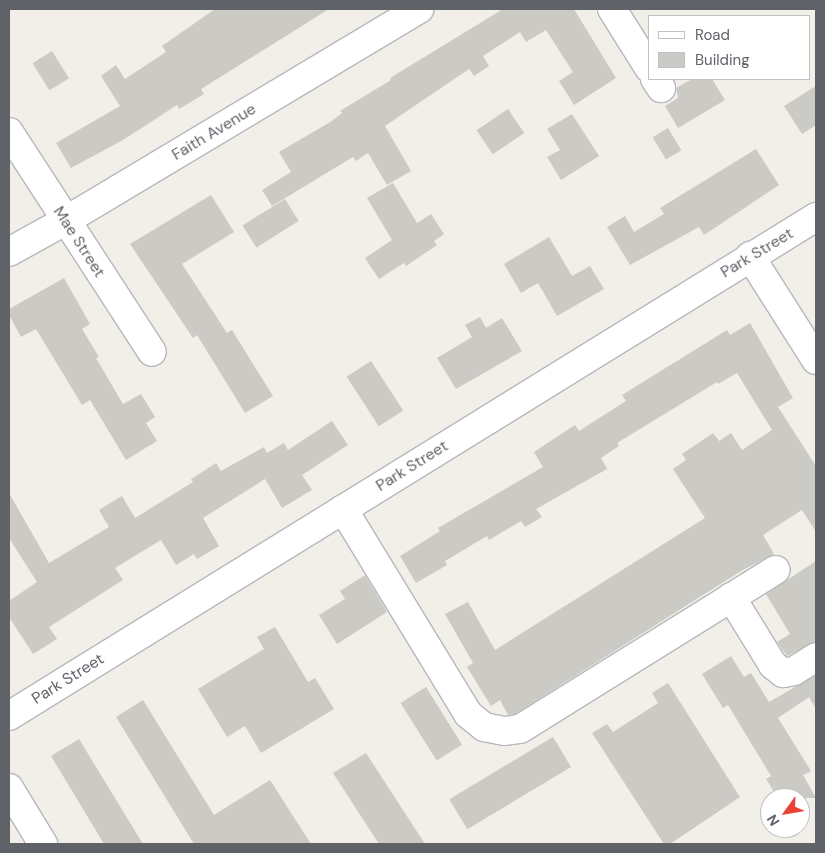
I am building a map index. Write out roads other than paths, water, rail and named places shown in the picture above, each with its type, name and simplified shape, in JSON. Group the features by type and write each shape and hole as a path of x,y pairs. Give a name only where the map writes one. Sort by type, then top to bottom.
{"street":[{"name":"Faith Avenue","path":"9,252 65,221 418,9"},
{"path":"612,9 648,67"},
{"name":"Mae Street","path":"9,132 65,221 152,352"},
{"name":"Park Street","path":"9,716 750,256 816,217"},
{"path":"750,256 816,360"},
{"path":"343,509 468,714 484,727 505,732 520,729 775,570"},
{"path":"731,597 773,665 783,673 794,671 816,657"},
{"path":"9,788 43,844"}]}
